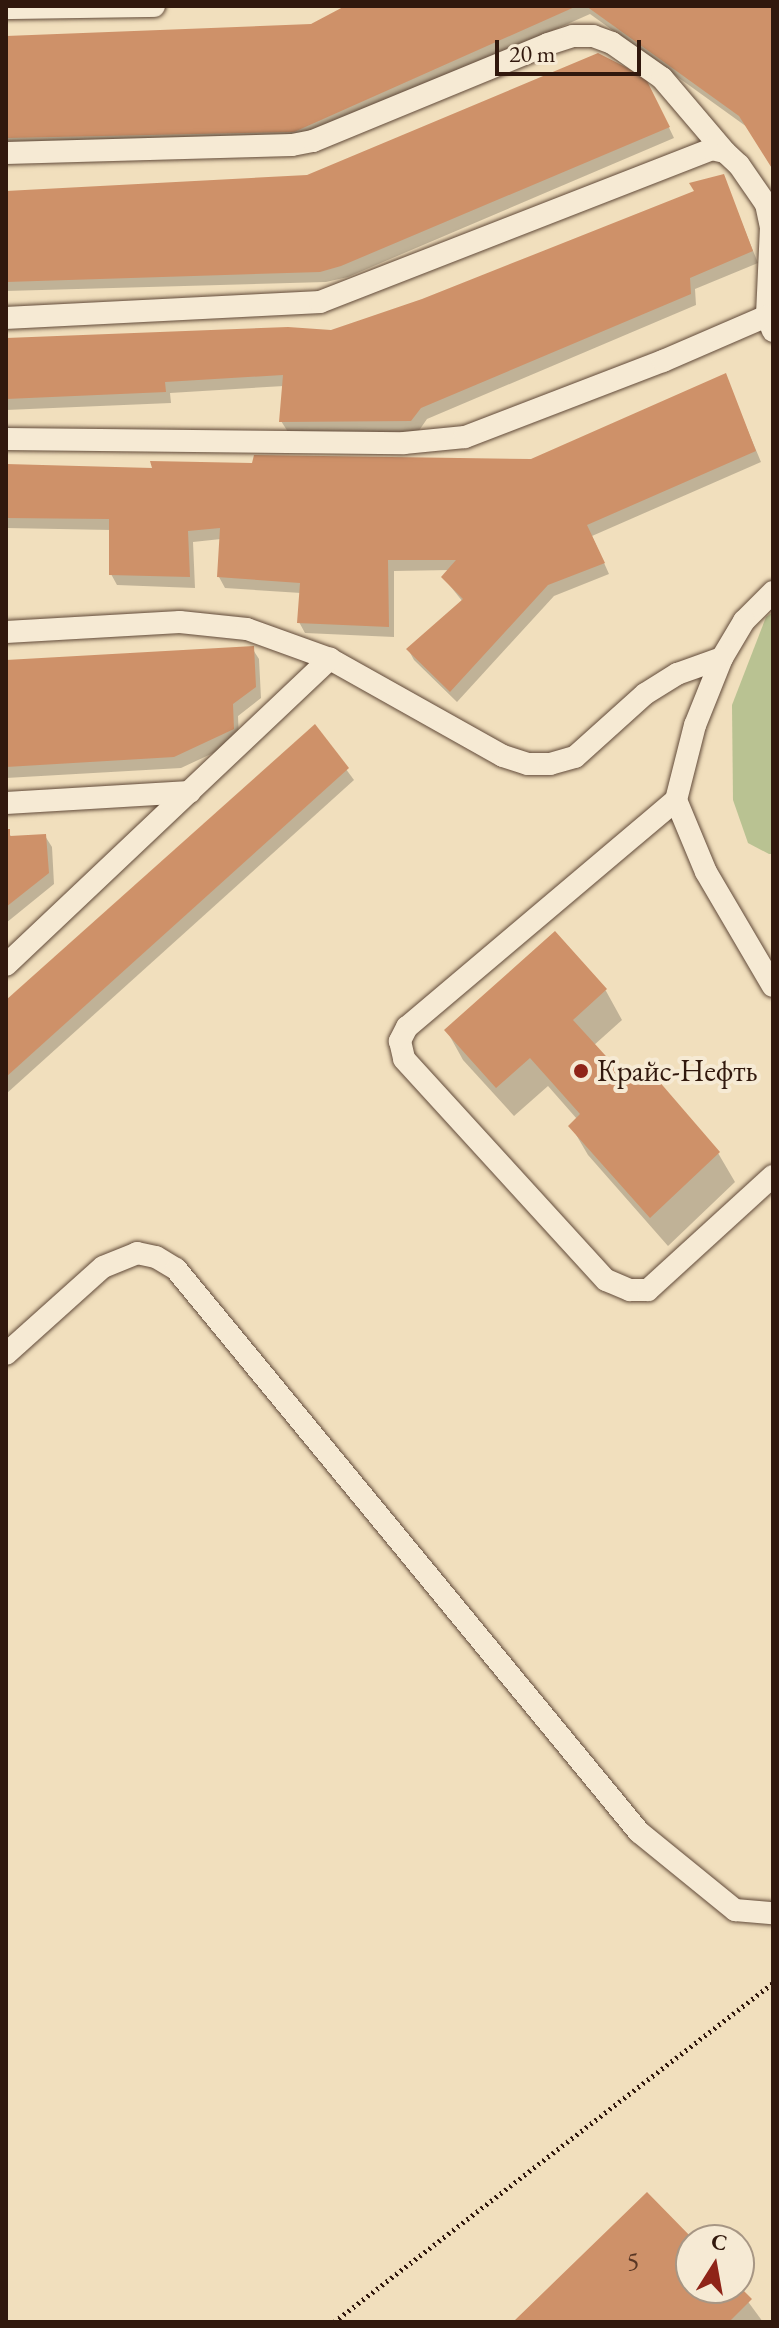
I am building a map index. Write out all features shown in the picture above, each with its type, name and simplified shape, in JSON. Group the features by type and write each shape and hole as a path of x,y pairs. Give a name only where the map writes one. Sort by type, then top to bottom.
{"lane":[{"path":"6,8 154,6"},
{"path":"6,153 242,148 313,141 573,36 593,36 639,60 662,78 766,204 771,227 770,323 465,437 404,443 6,439"},
{"path":"6,318 320,302 701,151 725,152"},
{"path":"773,592 744,621 722,658 695,725 676,800 407,1027 400,1041 404,1059 606,1280 630,1290 648,1290 773,1176"},
{"path":"6,632 180,622 247,629 330,659 503,756 528,764 550,764 575,757 645,694 677,674 722,658"},
{"path":"6,965 330,659"},
{"path":"6,803 190,792"},
{"path":"676,800 706,872 773,986"},
{"path":"6,1354 103,1267 137,1253 156,1257 176,1269 639,1832 735,1910 773,1913"}],"path":[{"path":"334,2322 773,1983"}],"green space":[{"path":"773,612 773,854 769,854 748,843 733,800 732,705 766,617"}],"building":[{"path":"345,6 577,6 294,132 6,138 6,36 311,24"},
{"path":"586,6 773,6 773,170 739,116"},
{"path":"598,53 645,77 670,127 341,266 320,272 6,282 6,191 307,175"},
{"path":"724,174 753,251 690,278 691,294 421,408 411,421 279,422 283,375 165,382 166,392 6,399 6,338 288,327 331,330 422,299 694,191 689,183"},
{"path":"726,373 756,451 587,525 605,563 548,585 450,692 406,649 463,599 441,577 456,560 388,560 389,627 297,623 300,583 217,577 220,528 188,531 190,577 109,575 109,519 6,518 6,464 152,468 150,461 252,463 254,455 531,459"},
{"path":"254,646 256,687 233,704 234,729 174,757 6,767 6,660"},
{"path":"315,724 349,768 6,1077 6,1000"},
{"path":"6,829 10,829 10,836 46,834 49,873 6,907"},
{"name":"Крайс-Нефть","path":"555,931 607,989 573,1020 626,1078 645,1065 720,1152 650,1218 568,1126 580,1114 530,1058 496,1088 444,1030"},
{"path":"647,2192 678,2224 675,2224 675,2304 747,2304 729,2322 513,2322"}],"place":[{"name":"Крайс-Нефть","path":"581,1071"}]}
